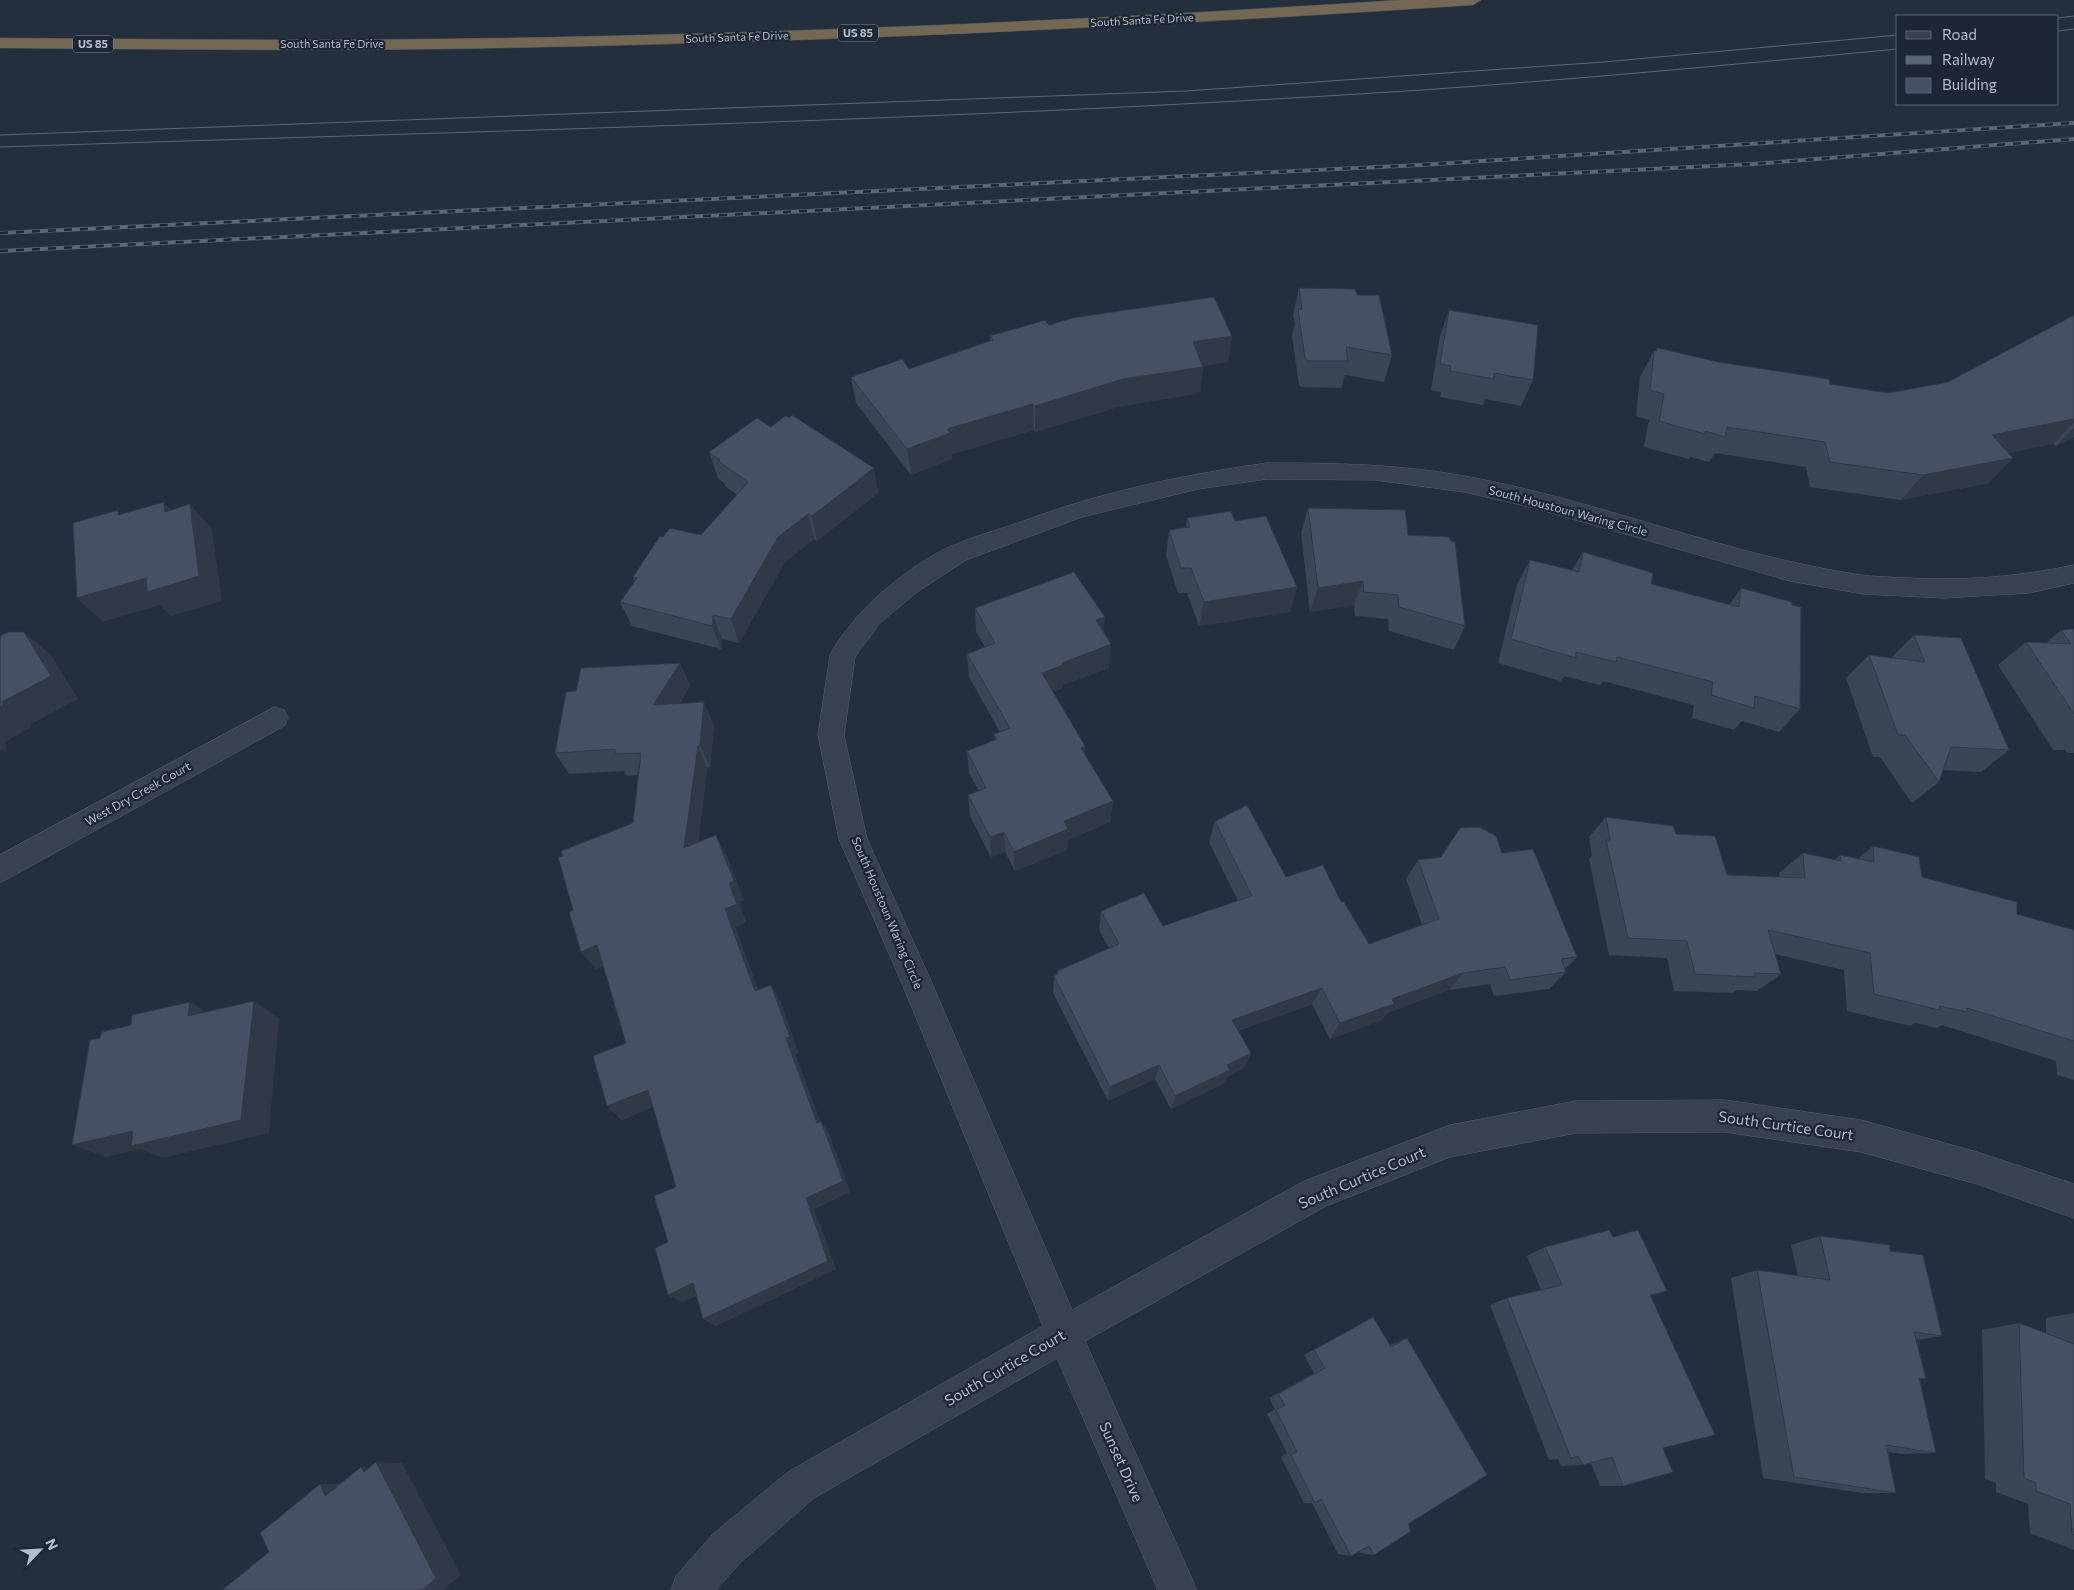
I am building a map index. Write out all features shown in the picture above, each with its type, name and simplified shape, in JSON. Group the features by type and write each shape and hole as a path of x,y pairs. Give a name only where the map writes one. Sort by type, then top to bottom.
{"highway":[{"name":"South Santa Fe Drive","path":"0,43 350,45 644,39 1128,21 1473,0"}],"street":[{"name":"South Houstoun Waring Circle","path":"1064,1334 916,981 853,839 832,735 843,655 872,616 908,585 958,554 1075,511 1116,499 1198,481 1267,471 1307,470 1375,472 1464,484 1534,500 1790,572 1863,585 1944,589 2029,584 2074,574"},
{"name":"West Dry Creek Court","path":"0,870 275,718"},
{"name":"South Curtice Court","path":"690,1590 727,1548 801,1485 1064,1334 1316,1193 1450,1141 1576,1118 1725,1116 1861,1136 1977,1168 2074,1201"},
{"name":"Sunset Drive","path":"1064,1334 1178,1590"}],"building":[{"path":"1299,288 1355,289 1357,295 1379,295 1392,355 1346,347 1348,361 1308,361 1305,359 1298,309 1302,309"},
{"path":"1214,297 1232,336 1193,342 1203,367 1123,379 1035,406 1033,404 947,429 950,433 907,449 851,377 902,359 909,369 993,340 990,336 1045,320 1049,325 1072,318"},
{"path":"1449,310 1538,325 1533,380 1494,373 1494,379 1450,371 1451,366 1440,364"},
{"path":"2074,315 2074,419 1992,435 2013,458 1923,475 1830,462 1825,442 1727,427 1725,437 1705,431 1705,434 1659,421 1664,394 1650,390 1654,351 1657,351 1657,348 1719,362 1829,379 1830,384 1888,393 1948,382"},
{"path":"792,415 874,468 812,516 808,514 778,537 731,619 713,615 712,626 620,602 637,578 633,577 660,536 663,537 670,528 701,535 748,482 718,461 720,460 709,452 757,418 771,427 785,416 789,418"},
{"path":"164,502 165,512 190,504 199,576 147,592 146,578 77,598 73,523 118,510 118,515"},
{"path":"1308,508 1405,510 1408,535 1449,537 1451,541 1455,542 1465,626 1399,607 1398,595 1364,592 1363,581 1318,588"},
{"path":"1231,511 1235,521 1266,516 1297,587 1204,602 1191,568 1181,568 1169,530 1190,527 1187,518"},
{"path":"1583,552 1653,573 1651,584 1739,607 1741,588 1792,602 1792,605 1801,607 1800,709 1755,696 1754,708 1711,695 1713,682 1617,657 1616,662 1576,652 1576,658 1511,639 1530,560 1579,572"},
{"path":"1074,572 1105,617 1096,620 1111,644 1042,673 1085,746 1081,748 1113,801 1064,821 1068,829 1014,852 1004,832 990,837 968,795 986,788 967,751 997,739 994,734 1010,728 967,654 995,643 975,608"},
{"path":"2074,629 2074,714 2026,642 2071,644 2061,630"},
{"path":"8,632 24,632 51,676 2,702 4,705 0,707 0,636"},
{"path":"1914,635 1961,638 2009,750 1951,747 1939,782 1905,735 1898,735 1869,655 1925,662"},
{"path":"680,663 653,705 704,702 700,745 698,746 684,848 716,835 734,881 729,883 737,904 725,909 755,991 771,985 790,1037 786,1038 817,1123 821,1121 843,1181 806,1198 828,1261 703,1319 693,1283 668,1295 655,1248 668,1242 654,1196 676,1187 648,1090 607,1106 593,1056 626,1043 597,945 581,952 569,912 573,910 558,857 563,856 561,851 633,823 641,753 615,754 615,749 555,753 566,692 576,691 581,668"},
{"path":"1247,805 1286,877 1323,865 1341,902 1344,902 1369,944 1439,919 1418,860 1441,857 1460,828 1479,827 1496,836 1502,853 1533,849 1577,957 1561,959 1566,972 1510,980 1505,967 1463,973 1392,999 1394,1004 1340,1023 1322,988 1232,1020 1251,1053 1227,1065 1230,1070 1175,1096 1159,1065 1110,1087 1054,976 1058,974 1057,971 1119,944 1101,911 1144,893 1163,926 1252,896 1215,821"},
{"path":"1606,817 1673,826 1676,834 1715,836 1727,875 1805,878 1803,853 1841,861 1840,855 1874,862 1873,846 1919,857 1922,877 2017,902 2017,914 2074,930 2074,1041 1967,1008 1967,1012 1940,1006 1939,1010 1874,994 1870,953 1768,930 1781,974 1754,973 1755,977 1695,974 1687,941 1628,938 1606,840 1610,840"},
{"path":"254,1001 241,1120 131,1146 133,1131 72,1145 90,1040 100,1038 102,1032 131,1025 132,1015 190,1002 188,1016"},
{"path":"1609,1230 1613,1237 1638,1230 1667,1291 1650,1295 1715,1435 1663,1448 1673,1472 1623,1486 1612,1457 1583,1465 1578,1456 1571,1458 1507,1298 1562,1285 1545,1247"},
{"path":"1820,1236 1890,1245 1890,1251 1923,1255 1942,1336 1914,1332 1926,1379 1919,1378 1936,1453 1886,1445 1896,1493 1794,1477 1757,1270 1830,1280"},
{"path":"1373,1317 1391,1347 1407,1338 1487,1475 1408,1524 1411,1531 1374,1555 1369,1546 1351,1556 1321,1499 1315,1503 1291,1455 1297,1452 1276,1410 1285,1405 1278,1394 1325,1368 1314,1350"},
{"path":"2019,1323 2074,1344 2074,1535 2072,1534 2070,1504 2036,1491 2036,1483 2024,1478"},
{"path":"376,1462 436,1578 422,1590 222,1590 269,1552 260,1533 320,1484 325,1496 361,1467 364,1472"}],"tram line":[{"path":"2059,18 2074,16"},
{"path":"2059,31 2074,29"},
{"path":"0,135 1186,91 1604,62 1896,35"},
{"path":"0,147 711,124 1245,101 1541,81 1896,49"}],"railway":[{"path":"0,233 1420,165 2074,123"},
{"path":"0,251 1753,164 2074,139"}]}
